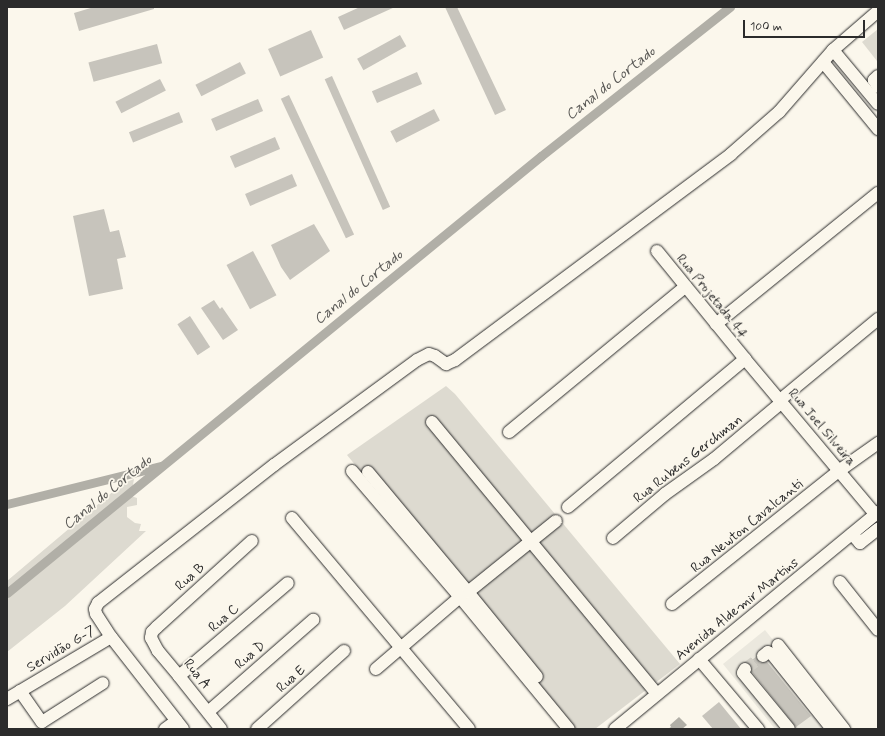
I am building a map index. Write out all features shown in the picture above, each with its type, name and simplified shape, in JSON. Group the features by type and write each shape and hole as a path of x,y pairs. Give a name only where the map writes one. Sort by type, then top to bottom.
{"street":[{"path":"165,729 180,725 111,637 99,619 95,609 104,598 268,470 411,365 429,354 435,356 446,364 455,360 731,154 774,117 833,50 878,11"},
{"path":"833,50 878,104"},
{"path":"823,62 878,129"},
{"path":"878,76 874,80 878,87"},
{"path":"716,324 878,192"},
{"name":"Rua Projetada 44","path":"657,251 745,359"},
{"path":"510,432 686,286"},
{"name":"Rua Rubens Gerchman","path":"613,538 665,494 714,459 780,401 878,319"},
{"path":"568,507 745,359"},
{"name":"Rua Joel Silveira","path":"745,359 877,513"},
{"path":"432,422 657,694"},
{"name":"Rua Newton Cavalcanti","path":"672,604 840,470 878,443"},
{"path":"352,471 464,594 578,729"},
{"path":"368,472 569,729"},
{"name":"Avenida Aldemir Martins","path":"615,729 877,513"},
{"path":"292,518 469,729"},
{"path":"376,668 464,594 532,542 556,521"},
{"path":"852,534 860,543 878,529"},
{"name":"Rua B","path":"151,638 152,632 157,627 252,541"},
{"path":"840,582 878,630"},
{"name":"Rua C","path":"179,676 288,583"},
{"name":"Rua D","path":"208,712 313,620"},
{"name":"Servidão G-7","path":"7,699 111,637"},
{"name":"Rua A","path":"151,638 158,652 221,729"},
{"path":"778,645 844,729"},
{"name":"Rua E","path":"257,729 344,651"},
{"path":"762,656 768,652 772,654 832,729"},
{"path":"699,659 758,729"},
{"path":"745,669 743,673 789,729"},
{"path":"20,691 37,726 103,683"}],"shaded area":[{"path":"878,29 878,60 877,61 862,42"},
{"path":"446,386 455,394 680,664 595,729 573,729 347,455"},
{"path":"134,479 131,496 137,498 137,505 127,507 127,517 135,523 141,524 139,531 146,531 65,606 7,652 7,581 122,484"},
{"path":"765,630 844,729 775,729 723,664"},
{"path":"679,717 687,725 682,729 668,729 671,727 670,725"}],"building":[{"path":"94,7 154,7 154,9 79,31 74,13"},
{"path":"360,7 395,7 344,30 338,17"},
{"path":"445,7 457,7 506,110 495,115"},
{"path":"311,30 323,57 280,77 268,49"},
{"path":"400,35 406,46 363,70 357,59"},
{"path":"157,44 162,63 94,82 88,62"},
{"path":"240,62 246,74 201,96 195,85"},
{"path":"417,72 422,84 377,103 372,91"},
{"path":"332,76 390,207 383,210 325,79"},
{"path":"160,79 166,91 121,113 115,102"},
{"path":"289,95 354,235 346,238 281,99"},
{"path":"258,99 263,111 216,131 211,119"},
{"path":"434,109 440,121 396,143 390,131"},
{"path":"179,112 183,122 133,142 129,132"},
{"path":"275,137 280,149 235,168 230,156"},
{"path":"292,174 297,186 250,206 245,194"},
{"path":"104,209 110,232 119,230 126,257 117,259 123,289 89,296 73,216"},
{"path":"314,224 330,251 290,280 281,267 271,245"},
{"path":"253,251 276,295 250,309 227,265"},
{"path":"214,300 220,309 222,307 238,330 223,340 201,308"},
{"path":"190,316 210,347 198,355 177,324"},
{"path":"756,657 760,663 767,662 811,716 796,727 752,672 749,662"},
{"path":"719,702 741,729 713,729 702,716"}],"waterway":[{"name":"Canal do Cortado","path":"7,593 541,156 730,7"},
{"path":"7,504 161,466"}],"tunnel":[{"path":"745,669 763,656"}]}
